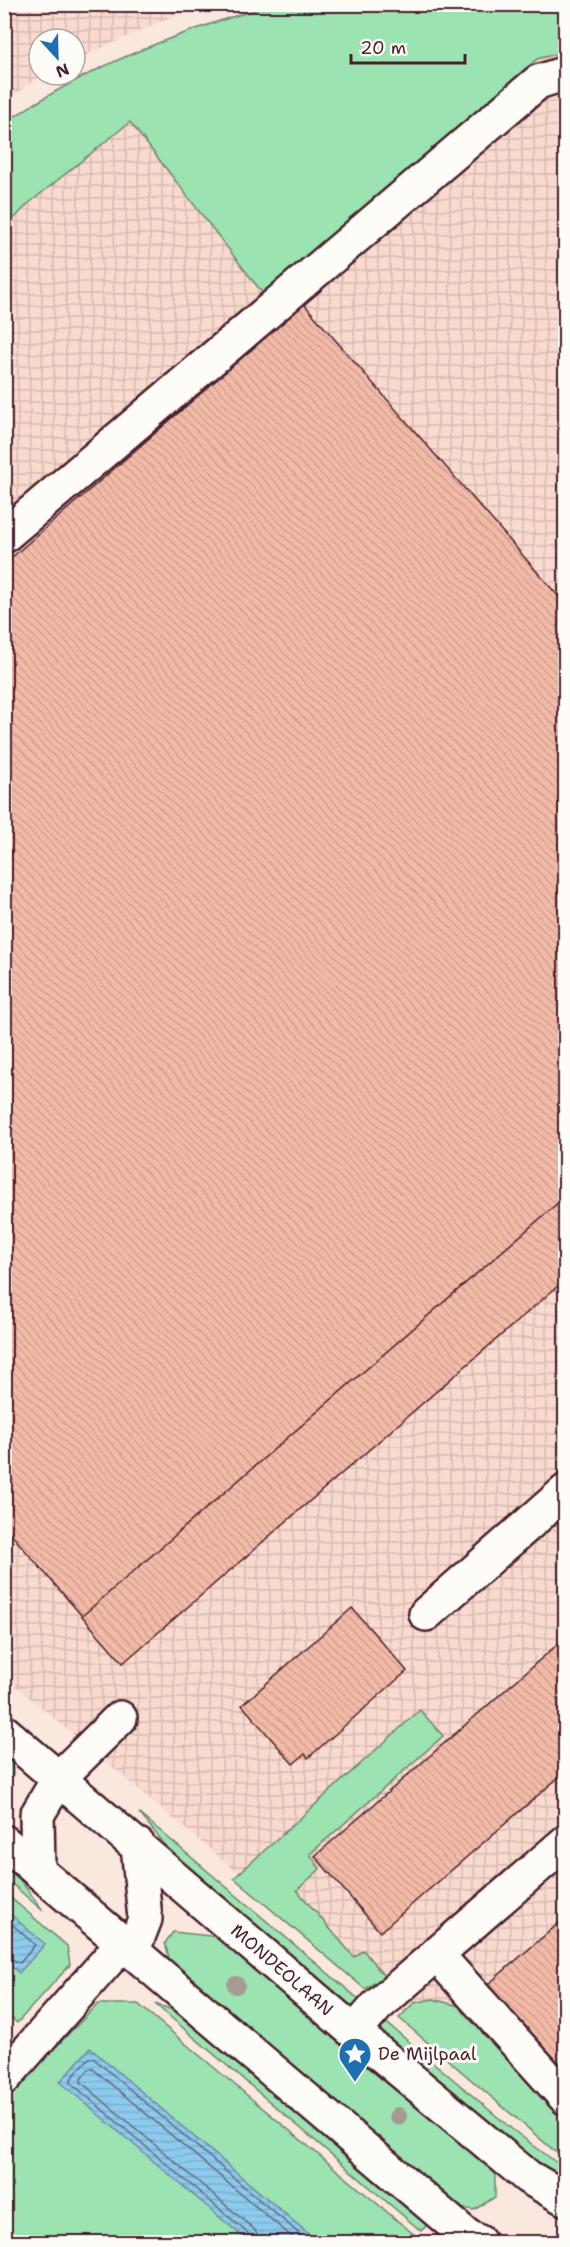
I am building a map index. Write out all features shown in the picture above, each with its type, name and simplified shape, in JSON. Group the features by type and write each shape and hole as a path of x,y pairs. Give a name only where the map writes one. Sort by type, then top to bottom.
{"street":[{"path":"4,536 538,82 566,73"},
{"path":"426,1614 566,1491"},
{"path":"38,1870 37,1815 59,1778 120,1718"},
{"name":"MONDEOLAAN","path":"4,1732 354,2032 528,2177 566,2199"},
{"path":"4,1842 467,2236 479,2242"},
{"path":"354,2032 377,2006 566,1842"},
{"path":"4,2078 128,1946 145,1919 138,1845"},
{"path":"436,1954 566,2098"}],"shaded area":[{"path":"5,4 197,5 87,55 87,27 27,27 27,86 5,101"},
{"path":"565,52 565,2148 5,1677 5,228 28,204 130,122 264,295 537,59"}],"green space":[{"path":"271,5 565,5 565,52 537,59 264,295 130,122 28,204 5,228 5,123 64,87 87,87 87,75 100,68 201,27"},
{"path":"420,1710 443,1736 310,1854 320,1869 297,1890 354,1957 363,1950 384,1976 365,1989 234,1878"},
{"path":"5,1751 12,1758 13,1776 5,1782"},
{"path":"139,1813 513,2130 565,2169 565,2184 528,2160 177,1859"},
{"path":"4,1862 10,1866 43,1911 5,1878"},
{"path":"5,1893 67,1946 70,1965 17,2023 5,2012"},
{"path":"173,1932 229,1938 495,2173 495,2197 474,2210 459,2208 171,1966 165,1943"},
{"path":"433,1999 470,2009 565,2120 565,2160 399,2018 414,2003"},
{"path":"98,2004 138,2004 423,2242 16,2242 5,2233 5,2103 29,2074"},
{"path":"155,2004 182,2013 430,2222 421,2231"}],"water":[{"path":"4,1909 45,1944 19,1973 5,1960"},
{"path":"90,2048 318,2242 249,2242 60,2082"}],"building":[{"path":"304,304 566,605 566,1196 82,1616 4,1526 4,564"},
{"path":"566,1196 566,1279 123,1663 82,1616"},
{"path":"352,1608 407,1671 308,1758 305,1754 293,1764 242,1705"},
{"path":"566,1637 566,1771 380,1932 315,1856"},
{"path":"566,1917 566,2081 485,1987"}],"place":[{"name":"De Mijlpaal","path":"355,2083"}]}
